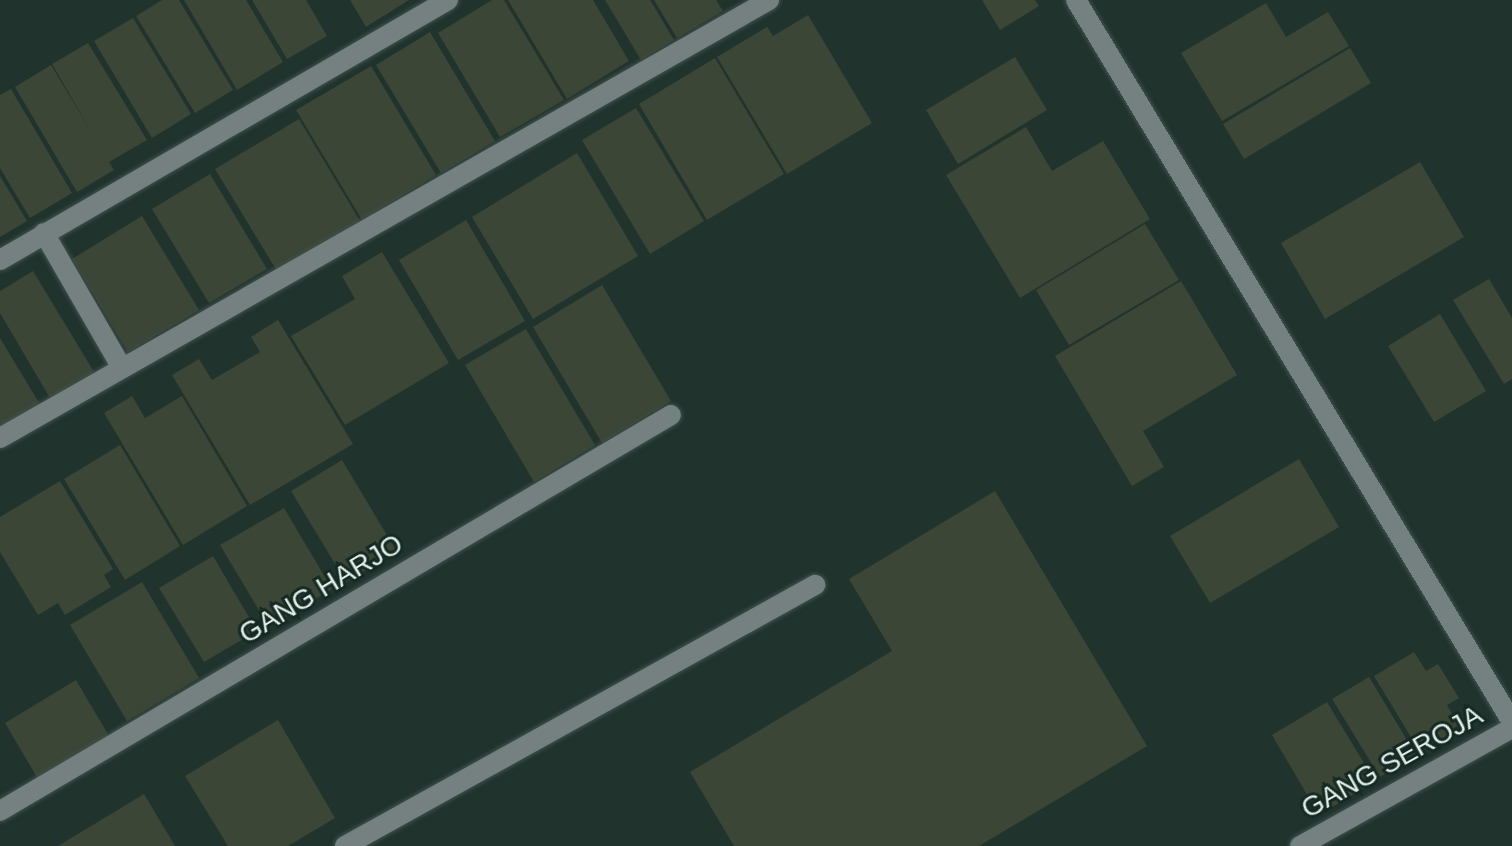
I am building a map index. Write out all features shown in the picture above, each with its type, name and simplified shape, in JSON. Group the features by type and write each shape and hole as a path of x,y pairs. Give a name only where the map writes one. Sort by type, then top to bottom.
{"street":[{"path":"0,260 448,0"},
{"path":"0,438 769,0"},
{"path":"1076,0 1512,725"},
{"path":"44,233 122,368"},
{"name":"GANG HARJO","path":"0,811 671,415"},
{"path":"345,846 815,585"},
{"name":"GANG SEROJA","path":"1300,846 1512,725"}],"building":[{"path":"162,0 179,0 233,90 195,113 136,16"},
{"path":"184,0 246,0 283,62 237,90"},
{"path":"252,0 306,0 327,36 287,59"},
{"path":"350,0 409,0 366,27"},
{"path":"492,0 504,0 564,100 500,137 438,33"},
{"path":"508,0 593,0 629,61 567,99"},
{"path":"605,0 650,0 674,40 641,60"},
{"path":"654,0 716,0 723,11 677,38"},
{"path":"982,0 1035,0 1039,6 1000,30"},
{"path":"1266,3 1286,37 1328,12 1349,46 1222,121 1181,53"},
{"path":"808,15 872,123 787,174 717,57 767,27 773,36"},
{"path":"133,18 191,114 152,138 94,41"},
{"path":"430,32 495,141 441,173 376,65"},
{"path":"88,43 147,140 109,162 114,170 77,192 15,87 51,65 92,133 52,64"},
{"path":"1350,48 1371,83 1244,159 1223,124"},
{"path":"1015,57 1047,110 958,164 926,110"},
{"path":"715,58 784,174 707,220 639,104"},
{"path":"371,66 436,175 362,220 296,110"},
{"path":"11,89 72,193 30,218 0,168 0,95"},
{"path":"636,108 704,221 650,254 582,140"},
{"path":"299,119 360,221 277,271 215,169"},
{"path":"1026,127 1052,171 1103,141 1150,219 1020,298 946,175"},
{"path":"577,153 638,256 533,319 472,217"},
{"path":"1420,162 1464,237 1325,319 1281,243"},
{"path":"210,174 267,269 209,303 152,209"},
{"path":"0,176 27,221 0,237"},
{"path":"142,216 199,310 128,352 72,259"},
{"path":"466,220 525,321 458,360 399,260"},
{"path":"1145,224 1179,280 1069,345 1036,290"},
{"path":"382,252 449,363 345,425 291,336 355,299 342,276"},
{"path":"33,271 94,372 50,398 0,313 0,291"},
{"path":"1489,279 1512,318 1512,379 1504,384 1453,300"},
{"path":"1181,281 1237,375 1143,431 1164,467 1132,486 1055,356"},
{"path":"602,285 671,401 602,443 533,327"},
{"path":"1440,314 1486,391 1434,422 1388,346"},
{"path":"278,320 353,444 250,505 172,375 199,359 212,380 260,352 251,337"},
{"path":"526,329 595,445 534,482 465,365"},
{"path":"0,338 41,406 0,430"},
{"path":"132,396 145,418 182,396 247,506 183,545 104,413"},
{"path":"120,445 180,546 125,580 64,479"},
{"path":"1299,459 1339,527 1210,603 1170,536"},
{"path":"342,460 397,552 346,582 291,491"},
{"path":"60,481 113,569 104,575 111,587 65,615 58,603 38,615 0,552 0,517"},
{"path":"995,491 1147,746 979,846 734,846 690,772 892,651 849,579"},
{"path":"284,508 332,589 269,627 220,545"},
{"path":"213,556 257,631 204,662 159,588"},
{"path":"142,582 199,678 127,721 70,625"},
{"path":"1414,652 1426,671 1438,664 1459,698 1447,705 1460,728 1420,752 1374,676"},
{"path":"1369,677 1416,755 1380,777 1332,699"},
{"path":"76,680 109,736 38,779 5,723"},
{"path":"1327,702 1375,781 1319,815 1272,735"},
{"path":"278,720 335,818 288,846 228,846 185,776"},
{"path":"144,794 175,846 58,846"}]}
